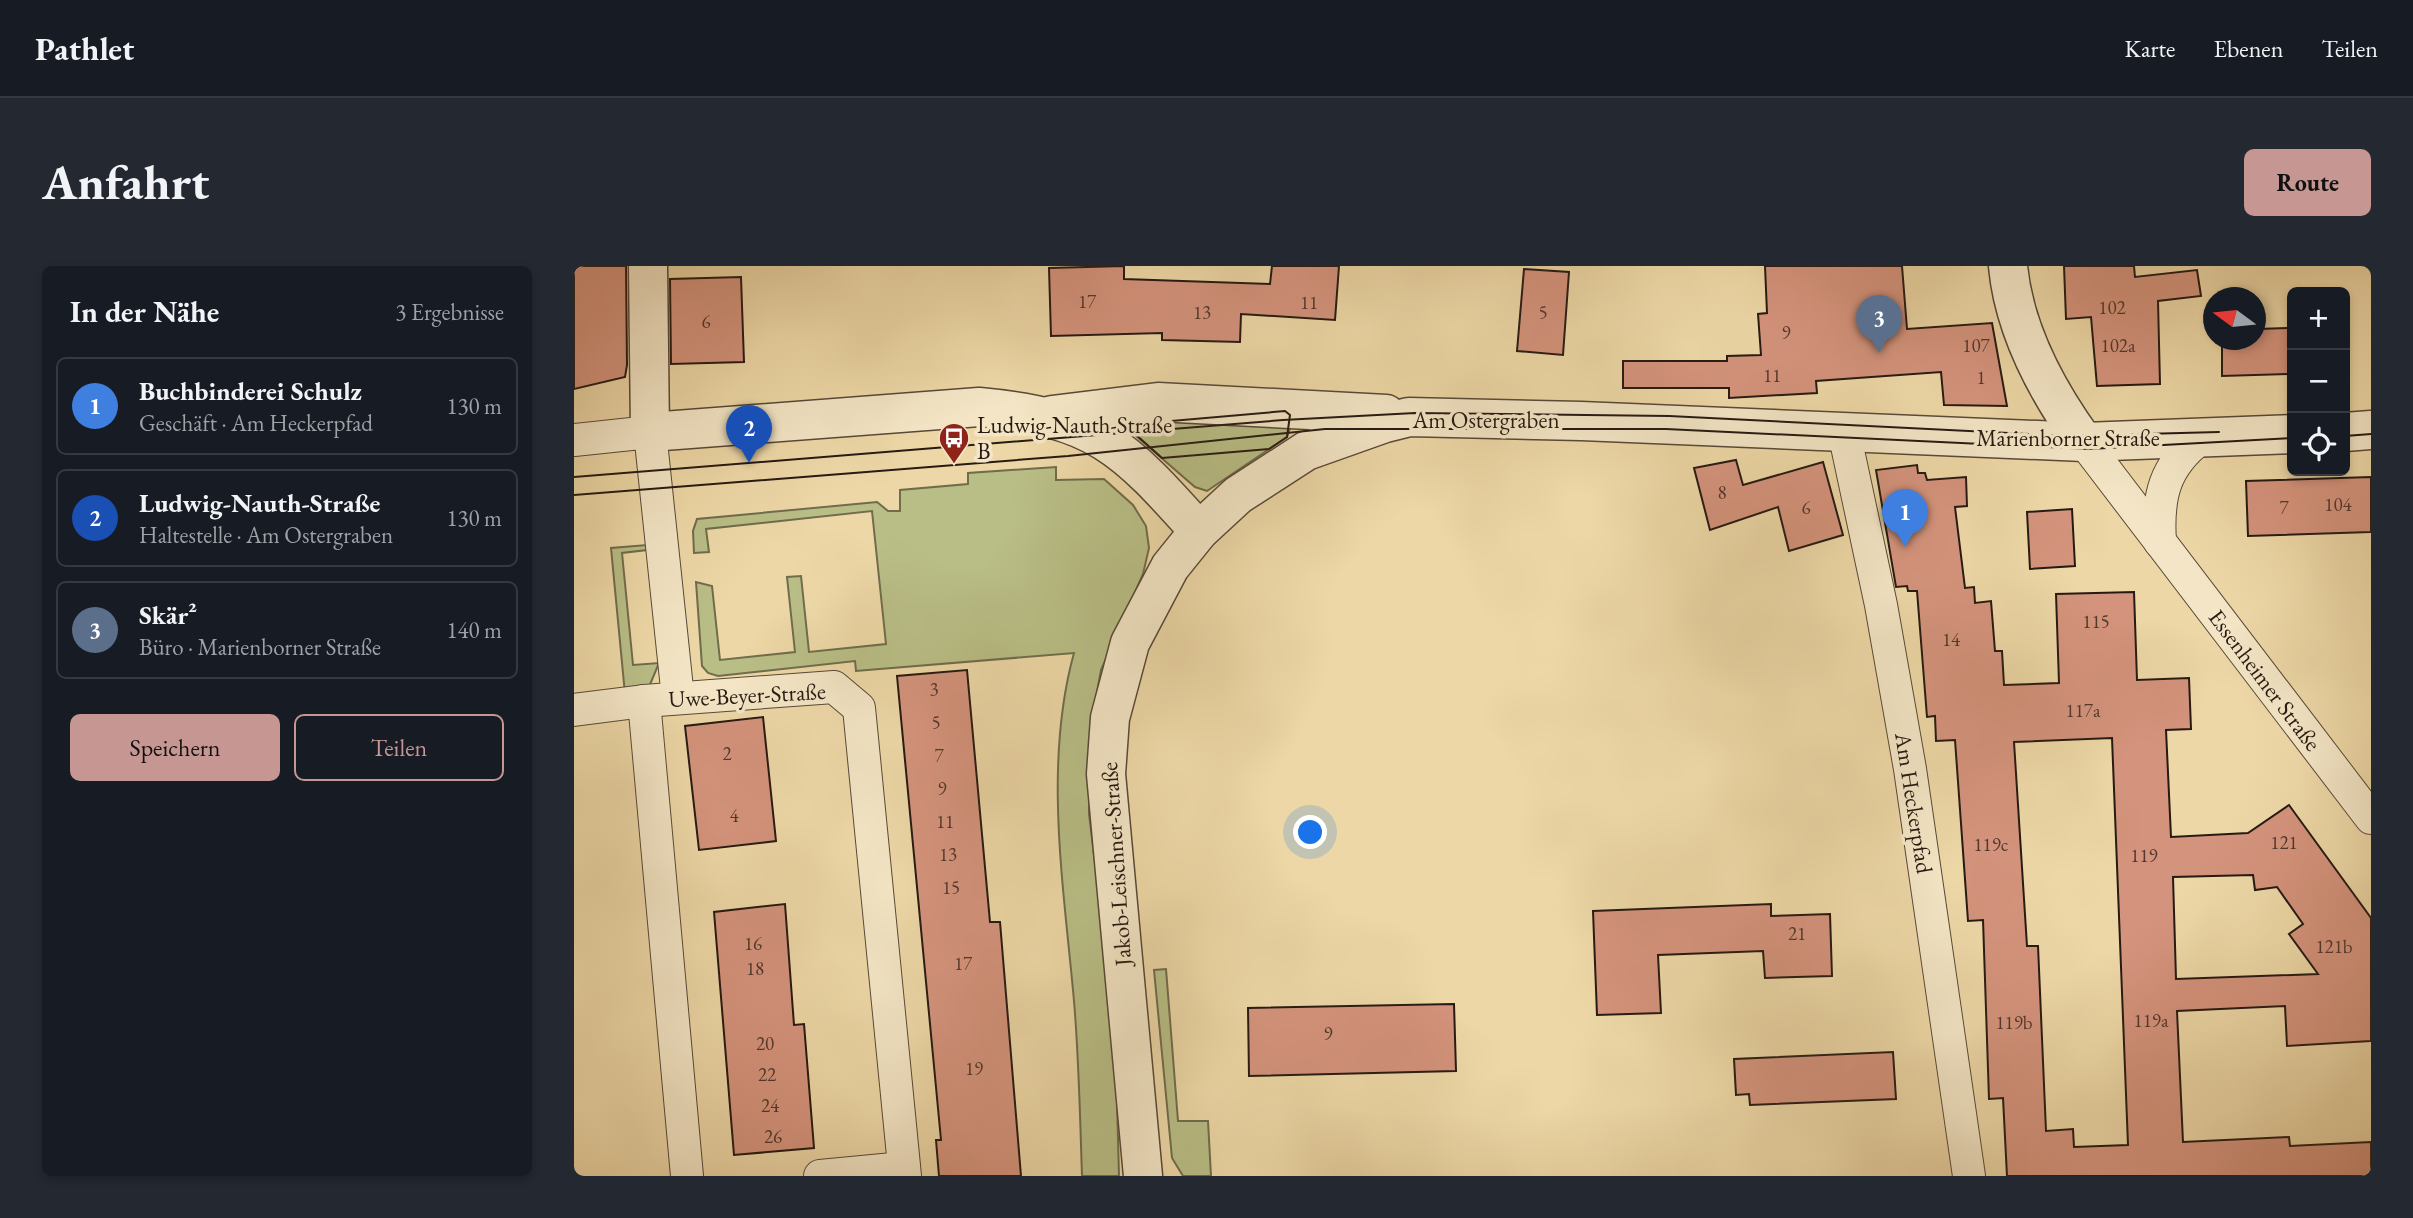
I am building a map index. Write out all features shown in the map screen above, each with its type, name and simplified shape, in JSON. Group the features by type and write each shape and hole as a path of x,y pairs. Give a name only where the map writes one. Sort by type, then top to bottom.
{"street":[{"path":"648,266 650,432 678,698"},
{"name":"Essenheimer Straße","path":"2008,266 2021,325 2054,397 2084,442 2371,818"},
{"path":"1045,416 1158,402 1355,411 1409,418"},
{"path":"574,440 979,407 1045,416 1075,424 1122,451 1148,474 1199,531"},
{"name":"Am Ostergraben","path":"1199,531 1238,495 1306,452 1362,429 1409,418 1581,421 1844,432"},
{"path":"2350,432 2371,430"},
{"name":"Marienborner Straße","path":"1844,432 2084,442 2287,434"},
{"name":"Am Heckerpfad","path":"1844,432 1881,605 1907,755 1969,1176"},
{"path":"2160,542 2158,509 2167,477 2181,457 2201,438"},
{"name":"Jakob-Leischner-Straße","path":"1143,1176 1106,774 1110,718 1130,643 1171,567 1199,531"},
{"name":"Uwe-Beyer-Straße","path":"687,1176 645,701 834,687 859,708 905,1172 820,1176"},
{"path":"574,710 645,701"}],"green space":[{"path":"1127,412 1290,428 1287,437 1207,491 1195,487 1127,428"},
{"path":"1056,467 1056,480 1104,479 1133,505 1146,526 1149,548 1143,574 1101,670 1090,730 1089,814 1115,1027 1119,1176 1082,1176 1077,1045 1061,871 1058,783 1065,695 1074,653 856,671 855,661 718,676 708,673 702,666 696,582 712,586 720,660 795,652 787,577 801,576 809,652 886,644 872,511 706,529 709,552 694,553 693,531 697,519 877,502 888,511 900,511 900,490 968,484 968,473"},
{"path":"647,545 647,550 622,553 633,665 659,663 649,687 625,694 611,548"},
{"path":"1166,969 1178,1121 1208,1121 1211,1176 1183,1176 1172,1158 1154,970"}],"building":[{"path":"574,266 626,266 627,365 625,377 574,389"},
{"path":"1124,266 1124,279 1270,284 1272,266 1339,266 1335,320 1241,314 1240,342 1162,340 1162,333 1051,336 1049,268"},
{"path":"1765,266 1902,266 1907,329 1992,323 2007,406 1944,405 1941,372 1816,381 1817,393 1729,398 1729,388 1623,388 1623,361 1727,361 1727,356 1761,355 1758,314 1767,313"},
{"path":"2064,266 2134,266 2135,277 2197,270 2201,296 2158,301 2160,384 2097,386 2091,317 2066,319"},
{"path":"1524,269 1569,272 1563,355 1517,351"},
{"path":"741,277 744,362 671,364 670,279"},
{"path":"2287,328 2287,374 2222,376 2222,350 2266,350 2266,329"},
{"path":"1736,460 1743,485 1823,462 1843,535 1789,551 1778,507 1710,530 1694,468"},
{"path":"1917,465 1918,473 1925,473 1927,480 1966,477 1967,506 1955,507 1965,588 1974,587 1975,603 1991,601 1995,651 2002,651 2004,685 2059,683 2056,594 2134,592 2137,680 2189,678 2191,729 2166,730 2171,837 2248,833 2289,805 2371,918 2371,1041 2287,1046 2285,1006 2177,1011 2183,1142 2289,1137 2290,1146 2371,1142 2371,1176 2007,1176 2003,1098 1989,1099 1983,920 1968,921 1955,740 1936,741 1935,716 1927,717 1917,591 1908,591 1907,586 1896,587 1876,470","holes":["2112,738 2128,1145 2074,1147 2073,1129 2046,1131 2038,946 2027,946 2014,742","2253,875 2255,890 2277,887 2303,924 2289,934 2318,974 2176,979 2173,877"]},
{"path":"2371,477 2371,532 2248,536 2246,481"},
{"path":"2072,509 2075,566 2030,569 2027,512"},
{"path":"967,670 990,922 1000,922 1021,1176 939,1176 936,1140 941,1140 897,676"},
{"path":"763,717 776,841 699,850 685,726"},
{"path":"785,904 794,1025 804,1024 814,1148 734,1155 714,912"},
{"path":"1771,904 1771,916 1830,914 1832,976 1765,978 1763,951 1658,955 1661,1013 1597,1015 1593,911"},
{"path":"1454,1004 1456,1071 1249,1076 1248,1008"},
{"path":"1893,1052 1896,1099 1750,1105 1749,1094 1736,1095 1734,1059"}],"tram line":[{"path":"1285,411 1290,415 1287,437 1269,449 1162,458 1125,425 1285,411"},
{"path":"574,477 1283,420 1415,413 1669,416 2067,436 2219,432"},
{"path":"574,495 1068,456 1325,429 1666,429 2089,449 2287,438"},
{"path":"2350,436 2371,434"}],"place":[{"name":"Skär²","path":"1879,353"},
{"name":"Ludwig-Nauth-Straße","path":"749,463"},
{"name":"Ludwig-Nauth-Straße B","path":"954,465"},
{"name":"Buchbinderei Schulz","path":"1905,547"}]}
